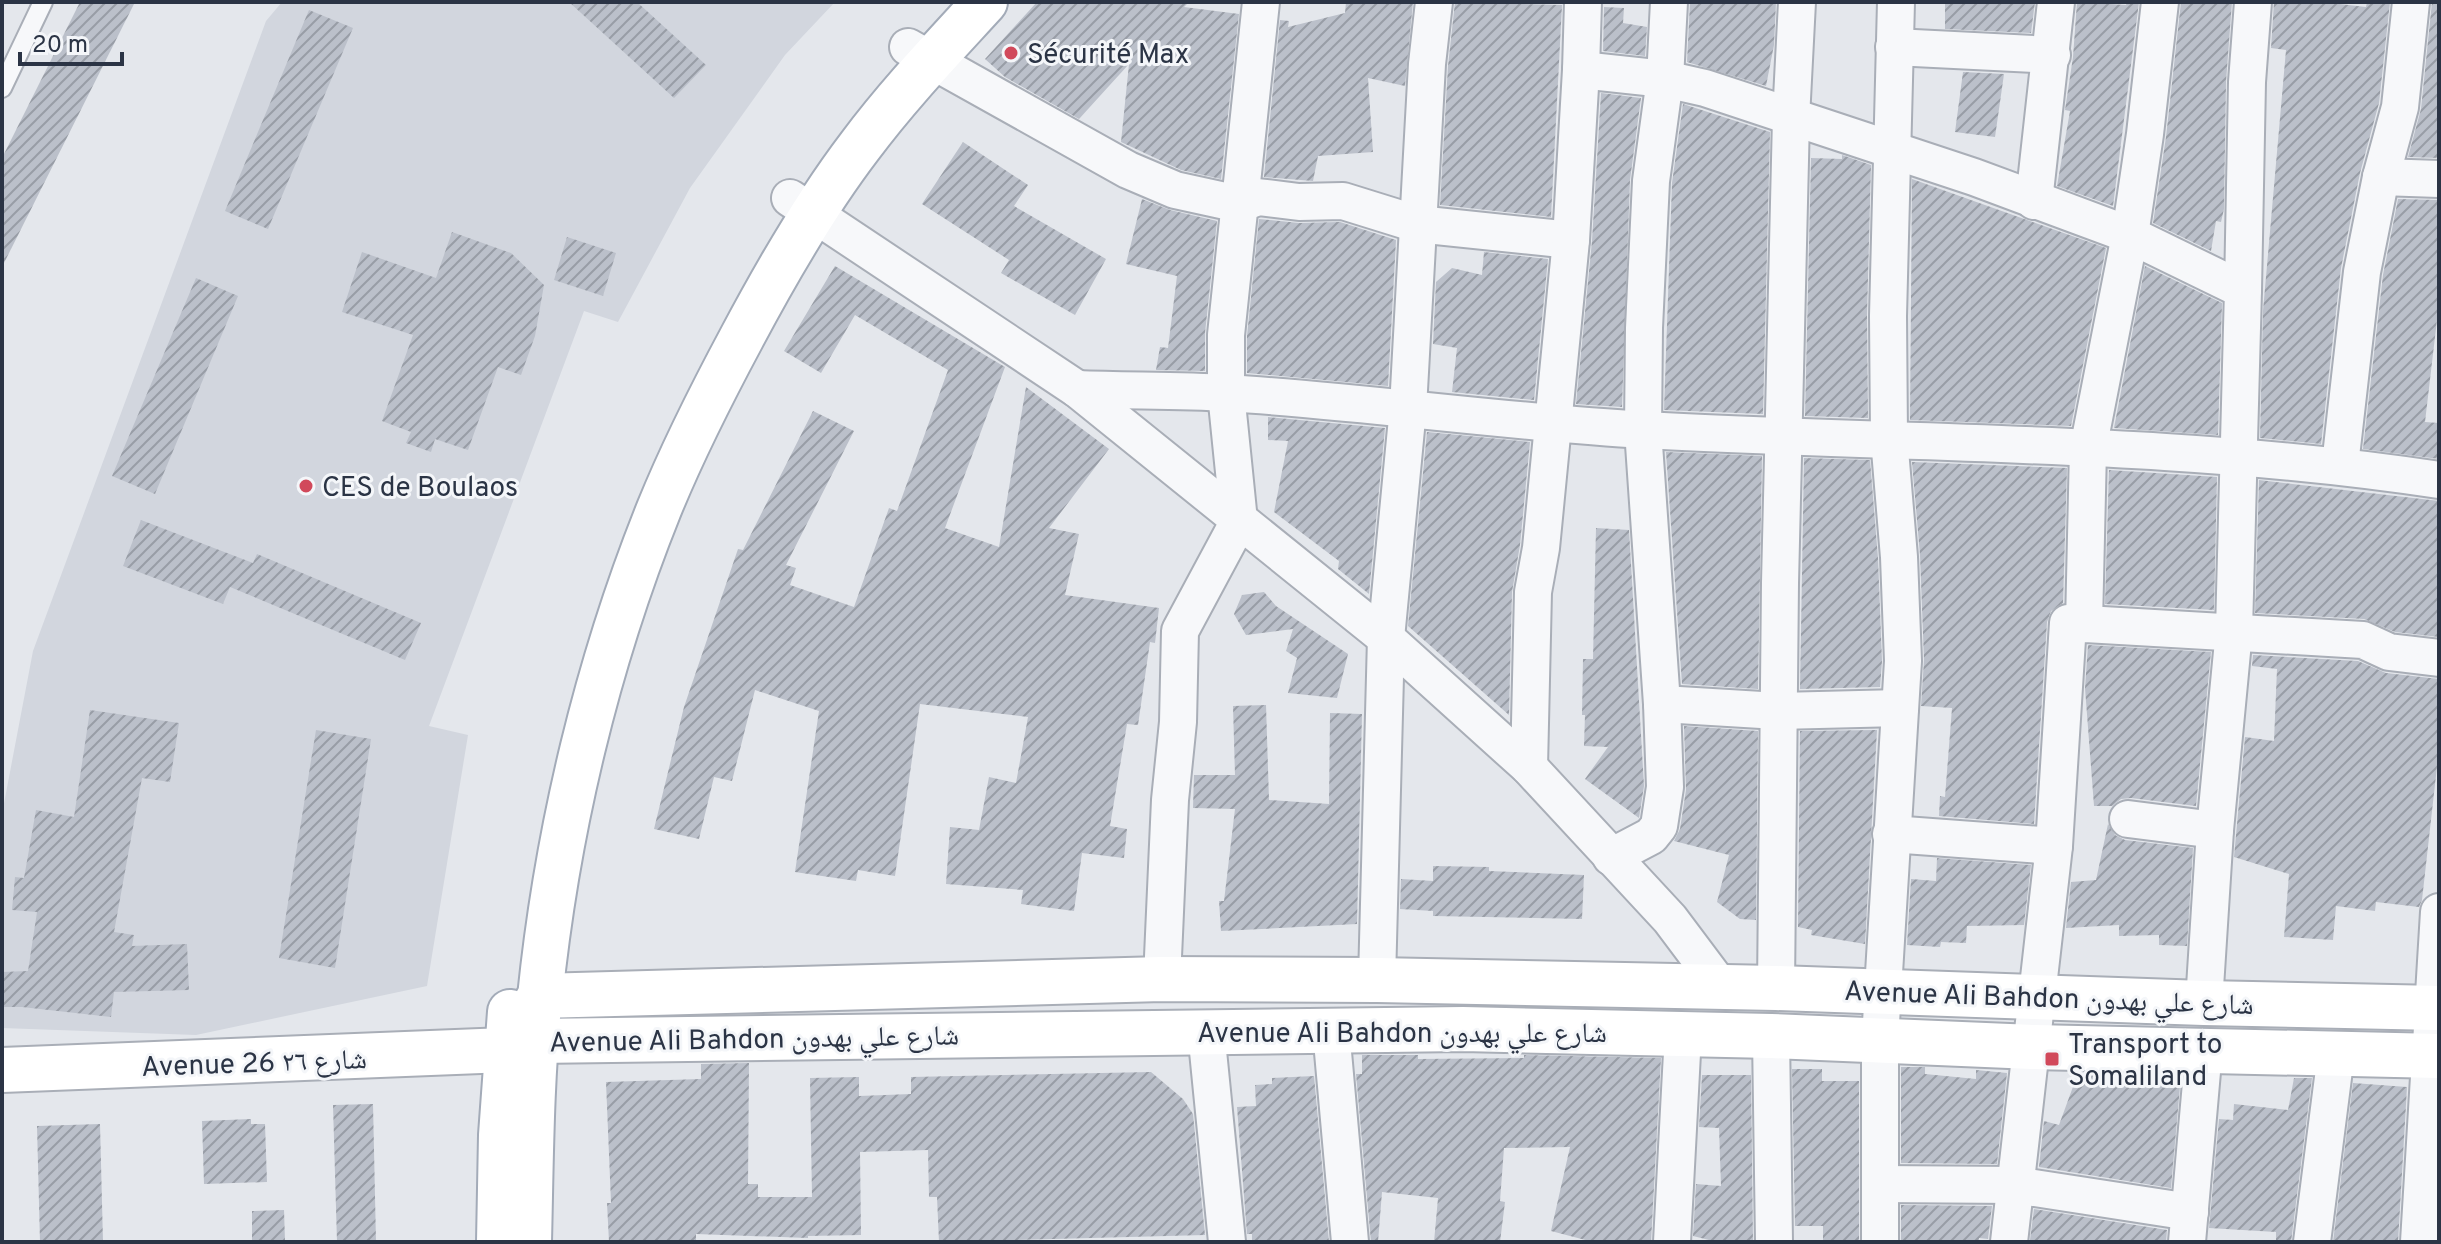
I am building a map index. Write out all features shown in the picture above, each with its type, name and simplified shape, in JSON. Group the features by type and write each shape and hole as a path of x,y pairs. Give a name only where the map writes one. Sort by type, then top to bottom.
{"main road":[{"path":"919,54 949,2"},
{"path":"540,996 556,881 580,760 615,632 659,509 700,416 762,299 801,206 845,123 919,54 985,2"},
{"path":"529,1242 519,926 555,743 590,615 632,498 677,400 739,285 801,206"},
{"name":"Avenue Ali Bahdon شارع علي بهدون","path":"2435,1008 1776,988 1162,979 540,996 521,1046 1206,1031 1463,1029 2435,1056"},
{"path":"499,1242 521,1046"},
{"name":"Avenue 26 شارع ٢٦","path":"2,1070 521,1046"}],"street":[{"path":"1162,979 1170,800 1178,722 1177,644 1180,631 1239,521 1226,393 1226,335 1261,2"},
{"path":"1377,980 1386,638 1408,408 1427,64 1434,2"},
{"path":"1529,767 1533,592 1541,548 1571,240 1583,2"},
{"path":"1611,857 1651,836 1659,826 1665,787 1643,430 1651,181 1665,79 1669,2"},
{"path":"1776,988 1778,711 1791,118 1797,2"},
{"path":"1880,1242 1880,1039 1902,631 1889,438 1888,316 1896,2"},
{"path":"2034,201 2056,2"},
{"path":"2084,624 2088,449 2130,235 2160,2"},
{"path":"2204,1003 2215,830 2234,631 2247,97 2253,2"},
{"path":"2340,465 2362,272 2381,177 2400,107 2411,2"},
{"path":"1894,47 2052,55"},
{"path":"919,54 1128,170 1175,190 1239,204 1258,197 1299,202 1343,201 1417,224 1571,240"},
{"path":"1581,70 1665,79 1705,88 2130,235 2243,290"},
{"path":"2381,177 2439,179"},
{"path":"801,206 1077,389 1386,638 1529,767 1670,919 1721,987"},
{"path":"1077,389 1226,393 1643,430 1889,438 2239,458 2340,465 2439,480"},
{"path":"2009,1242 2054,846 2068,623 2363,640 2389,652 2439,658"},
{"path":"1662,704 1778,711 1900,708"},
{"path":"2128,819 2215,830"},
{"path":"1891,834 2054,846"},
{"path":"2426,1234 2439,912"},
{"path":"1331,1030 1350,1242"},
{"path":"1206,1031 1227,1242"},
{"path":"1672,1242 1683,1034"},
{"path":"1771,1036 1774,1242"},
{"path":"1880,1184 2015,1185 2188,1227 2204,1049"},
{"path":"2312,1242 2336,1054"}],"lane":[{"path":"2,88 43,2"}],"shaded area":[{"name":"CES de Boulaos","path":"282,2 835,2 785,55 690,188 618,322 584,311 429,726 468,735 427,986 196,1035 2,1028 2,814 33,651 266,21"}],"building":[{"path":"80,2 135,2 2,267 2,158"},
{"path":"569,2 637,2 706,65 674,98"},
{"path":"1037,2 1189,2 1184,7 1239,14 1221,179 1181,170 1121,142 1129,64 1079,119 1005,77 985,59"},
{"path":"1346,2 1413,2 1405,86 1368,78 1373,152 1318,156 1313,181 1264,177 1280,20 1289,21 1288,27 1345,13"},
{"path":"1455,2 1562,5 1551,217 1440,205"},
{"path":"1690,2 1776,2 1774,45 1766,86 1687,62"},
{"path":"1945,2 2035,2 2031,33 1945,29"},
{"path":"2077,2 2126,5 2127,2 2139,2 2113,206 2057,186 2070,111 2065,110"},
{"path":"2181,2 2232,2 2226,82 2224,209 2221,222 2216,221 2211,251 2153,223"},
{"path":"2274,2 2322,2 2366,7 2367,2 2390,2 2379,103 2360,173 2341,268 2321,444 2260,438 2263,311 2286,50 2271,48"},
{"path":"2432,2 2439,2 2439,158 2408,157 2421,109"},
{"path":"1604,7 1624,8 1623,23 1647,27 1645,56 1603,51"},
{"path":"309,10 353,28 268,229 225,211"},
{"path":"1963,72 2004,74 1995,137 1955,132"},
{"path":"1601,93 1641,98 1630,180 1622,407 1576,404 1592,241"},
{"path":"1683,104 1770,132 1763,414 1664,410 1672,183"},
{"path":"963,142 1028,185 1014,206 1106,259 1075,315 1001,273 1009,260 922,204"},
{"path":"1842,155 1871,165 1868,418 1805,416 1811,158 1842,159"},
{"path":"1912,179 2106,248 2071,426 1910,420"},
{"path":"1142,199 1170,210 1217,221 1205,333 1205,371 1156,370 1160,347 1168,348 1177,276 1126,264"},
{"path":"2398,199 2439,200 2439,320 2425,422 2439,423 2439,459 2363,449 2383,275"},
{"path":"1259,219 1299,223 1340,222 1396,240 1388,386 1247,373 1247,336"},
{"path":"452,232 511,253 544,285 535,336 521,375 498,367 468,450 435,439 431,452 406,443 411,432 382,421 413,335 342,312 362,252 436,278"},
{"path":"567,237 616,253 603,296 554,280"},
{"path":"1484,252 1548,259 1534,400 1452,392 1457,348 1433,344 1436,282 1452,268 1482,275"},
{"path":"835,266 1005,367 945,528 999,547 1026,387 1109,449 1049,528 1079,534 1065,595 1159,608 1155,643 1150,642 1138,725 1127,724 1110,826 1127,829 1124,858 1082,853 1074,911 1021,904 1023,890 946,884 950,827 979,830 989,777 1016,783 1028,717 920,704 895,876 858,870 856,881 795,872 819,711 755,690 732,781 714,777 699,839 654,829 684,707 738,549 743,550 813,411 854,431 786,565 796,568 790,585 854,607 889,508 897,511 948,370 855,315 821,373 784,351"},
{"path":"2145,266 2222,303 2218,435 2114,428"},
{"path":"196,278 238,296 155,494 112,476"},
{"path":"1268,417 1385,428 1369,594 1338,569 1339,561 1274,512 1288,441 1268,440"},
{"path":"1427,432 1530,442 1512,592 1509,715 1408,626"},
{"path":"1666,452 1762,456 1758,689 1682,684"},
{"path":"1804,458 1870,460 1878,558 1882,661 1880,687 1800,689"},
{"path":"1912,462 2067,468 2063,603 2051,611 2047,622 2034,824 1939,816 1940,796 1945,797 1952,708 1921,706 1924,660"},
{"path":"2109,470 2217,477 2214,610 2105,604"},
{"path":"2259,480 2439,501 2439,637 2395,632 2364,619 2255,613"},
{"path":"141,520 253,563 257,554 421,623 405,660 230,587 223,604 123,566"},
{"path":"1596,528 1629,530 1644,786 1639,818 1585,779 1608,747 1584,746 1585,715 1582,715 1583,659 1593,659"},
{"path":"1264,592 1276,606 1348,654 1337,698 1288,693 1297,658 1286,651 1293,629 1246,635 1234,614 1242,595"},
{"path":"2088,645 2211,652 2196,806 2131,798 2121,799 2112,806 2094,806 2085,688"},
{"path":"2253,655 2358,661 2386,673 2439,679 2439,749 2419,907 2376,902 2375,911 2336,906 2333,940 2284,937 2289,874 2234,857 2245,737 2274,741 2277,669 2252,666"},
{"path":"1266,705 1269,800 1329,804 1330,713 1362,714 1357,924 1221,931 1219,901 1224,901 1235,809 1193,808 1194,775 1235,775 1233,706"},
{"path":"90,710 179,723 170,782 142,778 114,932 134,935 132,946 187,944 189,990 114,992 111,1017 2,1007 2,972 28,971 37,912 12,910 15,877 24,878 36,810 74,817"},
{"path":"1684,726 1758,731 1756,920 1740,919 1717,902 1729,855 1674,841 1680,829 1686,790"},
{"path":"316,730 371,739 335,968 279,958"},
{"path":"1877,730 1865,944 1811,935 1812,930 1798,927 1800,731"},
{"path":"2108,824 2115,835 2125,840 2193,848 2187,946 2159,945 2159,935 2119,936 2119,925 2066,928 2071,882 2096,880"},
{"path":"1937,858 2031,865 2024,925 1967,926 1966,943 1941,942 1940,947 1907,945 1911,879 1936,881"},
{"path":"1433,866 1584,875 1582,919 1433,916 1433,911 1400,909 1401,879 1433,881"},
{"path":"1362,1055 1418,1055 1418,1059 1524,1058 1524,1055 1661,1058 1651,1242 1593,1242 1551,1231 1570,1147 1504,1148 1500,1201 1505,1202 1500,1242 1434,1242 1438,1198 1382,1192 1378,1242 1371,1242 1356,1074 1362,1074"},
{"path":"749,1063 748,1184 758,1184 758,1197 812,1197 810,1078 859,1077 859,1096 911,1094 911,1077 1151,1072 1183,1099 1193,1114 1205,1235 939,1242 937,1197 929,1197 928,1150 860,1152 861,1235 808,1238 696,1234 696,1242 609,1242 607,1203 611,1203 606,1082 701,1079 701,1064"},
{"path":"1901,1067 1925,1067 1925,1074 1976,1079 1976,1070 2007,1073 1997,1164 1901,1163"},
{"path":"1792,1069 1822,1069 1822,1081 1859,1081 1859,1242 1823,1242 1823,1226 1795,1226"},
{"path":"2084,1073 2181,1075 2171,1188 2039,1167 2044,1121 2059,1125 2074,1084 2083,1086"},
{"path":"1702,1075 1751,1075 1753,1242 1717,1242 1693,1236 1696,1184 1721,1186 1719,1128 1699,1127"},
{"path":"1314,1076 1329,1242 1252,1242 1252,1234 1247,1234 1237,1107 1256,1106 1255,1085 1272,1084 1272,1078"},
{"path":"2294,1078 2312,1078 2291,1242 2276,1242 2276,1232 2209,1228 2219,1119 2233,1120 2234,1104 2288,1110"},
{"path":"2353,1083 2407,1087 2398,1242 2333,1242"},
{"path":"373,1104 376,1242 337,1242 333,1105"},
{"path":"251,1119 251,1124 265,1124 267,1182 204,1184 202,1121"},
{"path":"100,1124 103,1242 40,1242 37,1126"},
{"path":"1901,1205 1992,1206 1988,1239 1979,1238 1979,1242 1901,1240"},
{"path":"2034,1209 2167,1230 2166,1242 2030,1240"},
{"path":"284,1210 285,1242 252,1242 252,1211"}],"place":[{"name":"Sécurité Max","path":"1011,53"},
{"name":"CES de Boulaos","path":"306,486"},
{"name":"Transport to Somaliland","path":"2052,1059"}]}
